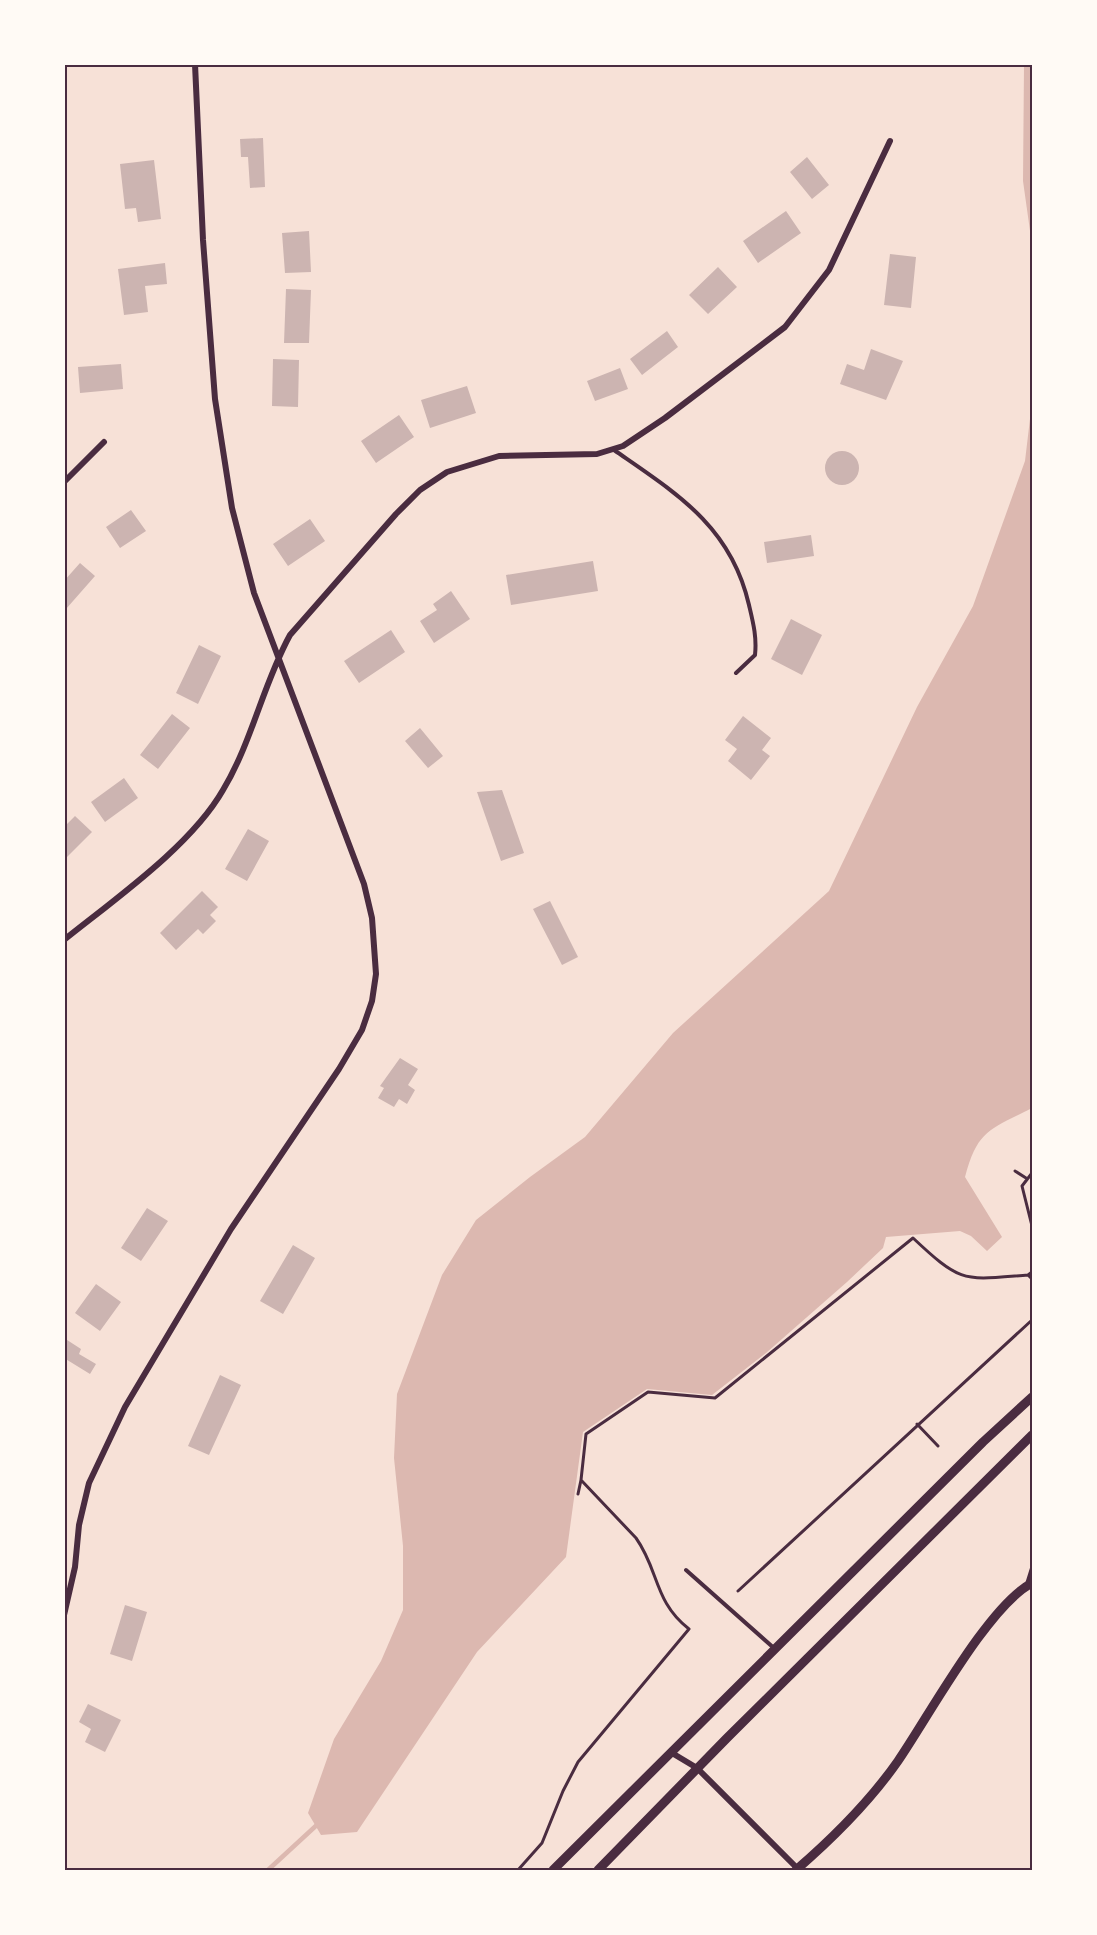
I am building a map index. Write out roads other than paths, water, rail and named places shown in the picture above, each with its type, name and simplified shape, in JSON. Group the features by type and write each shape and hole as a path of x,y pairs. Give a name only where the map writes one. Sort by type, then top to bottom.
{"street":[{"path":"64,1615 75,1567 79,1525 89,1483 125,1407 231,1229 339,1069 362,1030 372,1001 376,974 376,947 364,884 254,593 232,508 215,399 203,240 195,64"},
{"path":"64,940 198,828 224,790 278,657 290,635 396,514 420,490 447,472 499,456 597,454 623,446 665,418 785,327 829,270 890,141"},
{"path":"64,482 104,442"},
{"path":"553,1870 983,1442 1032,1397"},
{"path":"598,1870 697,1768 1032,1435"},
{"path":"672,1753 697,1768 797,1870 855,1814 897,1763 995,1616 1029,1585"}],"lane":[{"path":"613,449 663,484 707,521 735,561 757,640 755,655 736,673"},
{"path":"1029,1585 1032,1568"},
{"path":"686,1570 775,1649"}],"waterway":[{"path":"268,1870 319,1823"}]}
